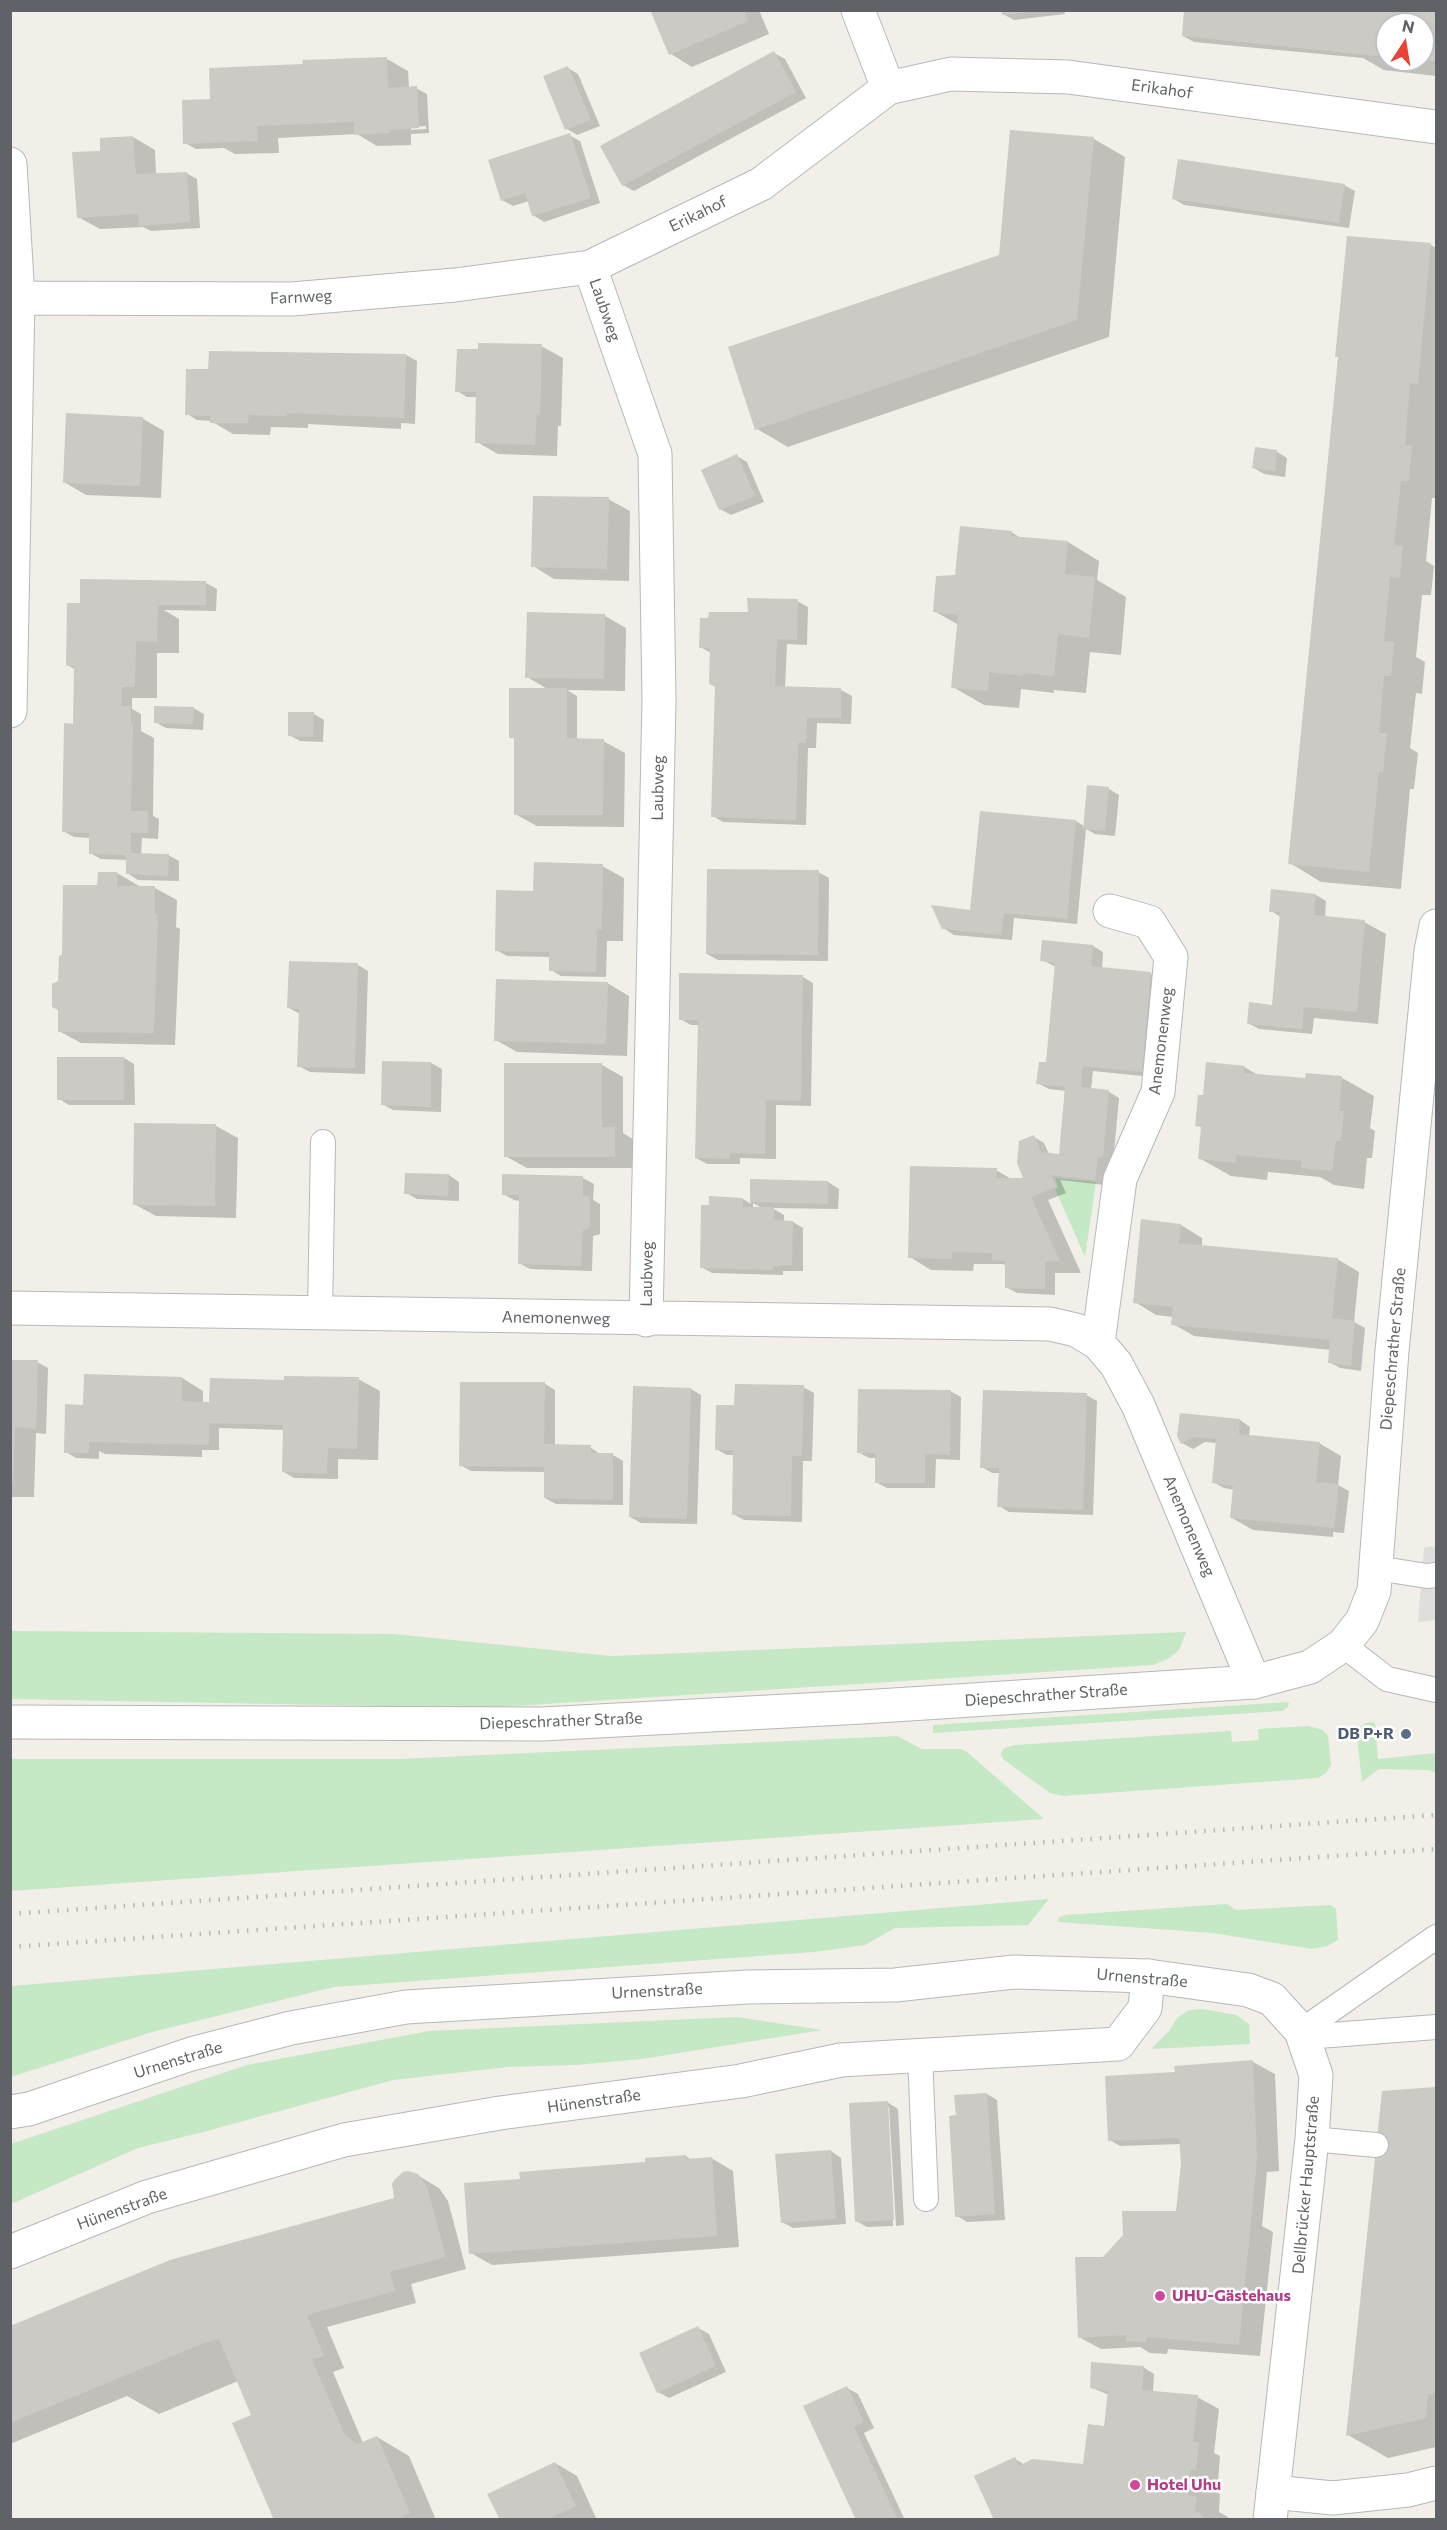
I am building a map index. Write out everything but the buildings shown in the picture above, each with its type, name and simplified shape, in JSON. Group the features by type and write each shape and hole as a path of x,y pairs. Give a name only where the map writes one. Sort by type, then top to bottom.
{"street":[{"path":"858,10 888,88"},
{"name":"Erikahof","path":"590,267 761,184 888,88 951,74 1068,77 1437,126"},
{"path":"10,164 14,297 10,711"},
{"name":"Farnweg","path":"14,297 292,299 455,285 590,267"},
{"name":"Laubweg","path":"590,267 655,454 659,700 646,1320"},
{"name":"Anemonenweg","path":"1098,1343 1120,1179 1158,1092 1171,957 1149,922 1110,911"},
{"name":"Diepeschrather Straße","path":"10,1722 542,1724 862,1707 1254,1682 1310,1667 1343,1646 1362,1621 1374,1591 1392,1351 1429,1038 1431,951 1437,927"},
{"name":"Anemonenweg","path":"10,1308 646,1320 1050,1324 1076,1330 1098,1343 1116,1364 1137,1405 1254,1682"},
{"name":"Urnenstraße","path":"10,2112 28,2109 191,2054 291,2028 406,2007 747,1986 895,1985 1014,1972 1148,1976 1248,1990 1272,1999 1303,2034"},
{"name":"Hünenstraße","path":"10,2252 147,2197 344,2140 500,2113 741,2081 841,2060 1118,2044 1145,2008 1148,1976"},
{"name":"Dellbrücker Hauptstraße","path":"1271,2506 1312,2139 1316,2075 1303,2034"},
{"path":"1271,2506 1408,2490 1437,2483"}],"lane":[{"path":"320,1314 323,1142"},
{"path":"1376,1568 1437,1575"},
{"path":"1343,1646 1387,1678 1437,1690"},
{"path":"1303,2034 1355,1993 1437,1937"},
{"path":"1303,2034 1437,2027"},
{"path":"920,2055 926,2199"},
{"path":"1312,2139 1376,2145"}],"shaded area":[{"path":"1436,1546 1436,1620 1418,1622 1424,1548"}],"green space":[{"path":"1055,1178 1096,1182 1085,1257 1055,1189 1058,1187"},
{"path":"11,1631 394,1634 611,1656 1186,1632 1179,1650 1168,1659 1153,1665 484,1708 11,1699"},
{"path":"1289,1702 1288,1707 1283,1711 933,1733 933,1725"},
{"path":"1368,1722 1375,1723 1378,1759 1436,1753 1436,1773 1428,1770 1379,1769 1362,1782 1357,1737 1359,1727"},
{"path":"1308,1726 1323,1730 1328,1736 1331,1765 1326,1773 1318,1778 1063,1796 1050,1793 1003,1759 1001,1754 1004,1748 1015,1745 1231,1731 1232,1742 1259,1740 1258,1729"},
{"path":"897,1736 922,1749 961,1749 967,1752 1044,1819 11,1891 11,1759 399,1759"},
{"path":"1049,1899 1028,1925 895,1928 865,1945 814,1952 334,1987 152,2032 11,2077 11,1986"},
{"path":"1227,1904 1236,1910 1331,1905 1336,1909 1338,1940 1327,1946 1312,1949 1213,1933 1058,1922 1058,1918 1065,1915"},
{"path":"1203,2009 1236,2015 1249,2024 1250,2044 1151,2049 1169,2031 1177,2018 1189,2010"},
{"path":"737,2017 822,2030 642,2059 575,2065 508,2067 393,2080 138,2148 11,2204 11,2144 247,2065 429,2031"}],"railway":[{"path":"10,1914 1436,1815"},
{"path":"10,1947 1436,1849"}],"place":[{"name":"DB P+R","path":"1406,1734"},
{"name":"UHU-Gästehaus","path":"1160,2296"},
{"name":"Hotel Uhu","path":"1135,2485"}]}
